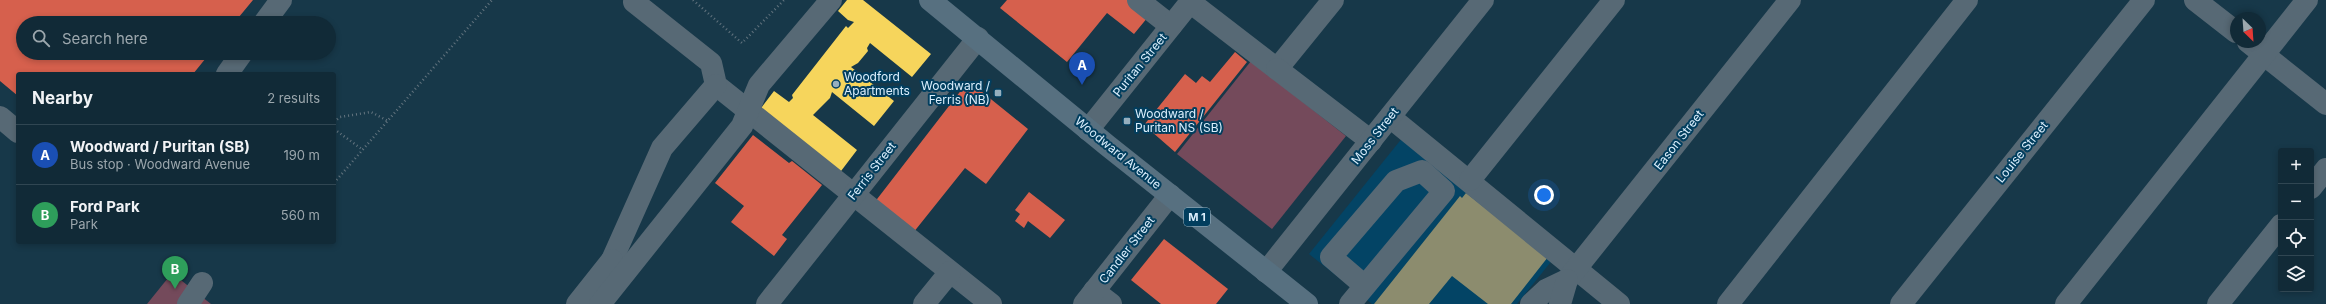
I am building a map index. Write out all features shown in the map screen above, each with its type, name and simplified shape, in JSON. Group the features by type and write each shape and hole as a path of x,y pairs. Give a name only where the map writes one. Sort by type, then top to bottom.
{"main road":[{"name":"Woodward Avenue","path":"930,0 1088,130 1307,304"}],"street":[{"path":"269,16 281,0"},
{"path":"576,304 619,266 742,126 750,112 759,85 831,0"},
{"path":"1138,0 1171,26"},
{"path":"1277,69 1333,0"},
{"name":"Moss Street","path":"1266,272 1482,0"},
{"path":"1470,180 1614,0"},
{"name":"Eason Street","path":"1560,304 1572,275 1790,0"},
{"path":"1728,304 1967,0"},
{"name":"Louise Street","path":"1901,304 2144,0"},
{"path":"2195,0 2230,27"},
{"path":"2266,39 2307,0"},
{"path":"1191,1 1371,141"},
{"name":"Puritan Street","path":"1088,130 1191,1"},
{"path":"634,2 711,63 716,85 853,196 991,304"},
{"name":"Ferris Street","path":"767,304 978,38"},
{"path":"2066,304 2256,48 2326,104"},
{"path":"228,72 237,60"},
{"path":"600,304 619,266 662,148 716,85"},
{"path":"0,117 16,130"},
{"path":"1390,117 1470,180 1572,275 1619,304"},
{"path":"2314,184 2326,169"},
{"path":"1350,304 1365,286 1444,191 1422,171 1396,180 1330,257 1365,286"},
{"name":"Candler Street","path":"1096,300 1170,195"},
{"path":"2218,304 2278,229"},
{"path":"924,304 950,272"},
{"name":"Eason Street","path":"1531,304 1546,290 1572,275"},
{"path":"188,304 202,283"}],"path":[{"path":"336,181 492,0"},
{"path":"693,0 742,43 784,0"},
{"path":"336,120 340,117 371,112 388,121"},
{"path":"336,130 363,150"}],"shaded area":[{"path":"1251,61 1346,136 1272,229 1177,154"},
{"path":"1403,137 1554,258 1517,304 1372,304 1309,254"},
{"path":"172,273 211,304 147,304"}],"building: Homes":[{"name":"Woodford Apartments","path":"847,0 863,0 931,54 912,77 870,43 867,48 868,51 858,63 851,67 894,101 874,126 832,92 830,98 813,115 857,150 838,175 758,112 774,91 789,102 793,98 792,95 846,26 848,28 854,22 848,20 838,11"}],"building: Shops":[{"path":"0,0 253,0 240,16 16,16 16,60 204,60 195,72 16,72 16,94 0,81"},
{"path":"1007,0 1127,0 1148,17 1134,34 1107,13 1067,62 1000,8"},
{"path":"1235,52 1247,62 1175,152 1144,125 1185,74 1196,83 1202,76 1210,82"},
{"path":"971,83 1028,129 986,184 965,168 913,233 874,203 966,84"},
{"path":"753,135 789,163 792,161 822,185 782,235 787,239 774,256 731,222 744,206 715,183"},
{"path":"1029,192 1065,220 1050,238 1028,221 1024,228 1015,221 1020,214 1015,210"},
{"path":"1164,239 1228,289 1216,304 1161,304 1131,280"}],"building: Industry":[{"path":"1466,193 1548,257 1511,304 1488,304 1452,276 1429,304 1374,304 1460,196 1462,198"}],"place":[{"name":"Woodford Apartments","path":"836,84"},
{"name":"Woodward / Puritan (SB)","path":"1082,85"},
{"name":"Woodward / Ferris (NB)","path":"998,93"},
{"name":"Woodward / Puritan NS (SB)","path":"1127,121"},
{"name":"Ford Park","path":"175,289"}]}
